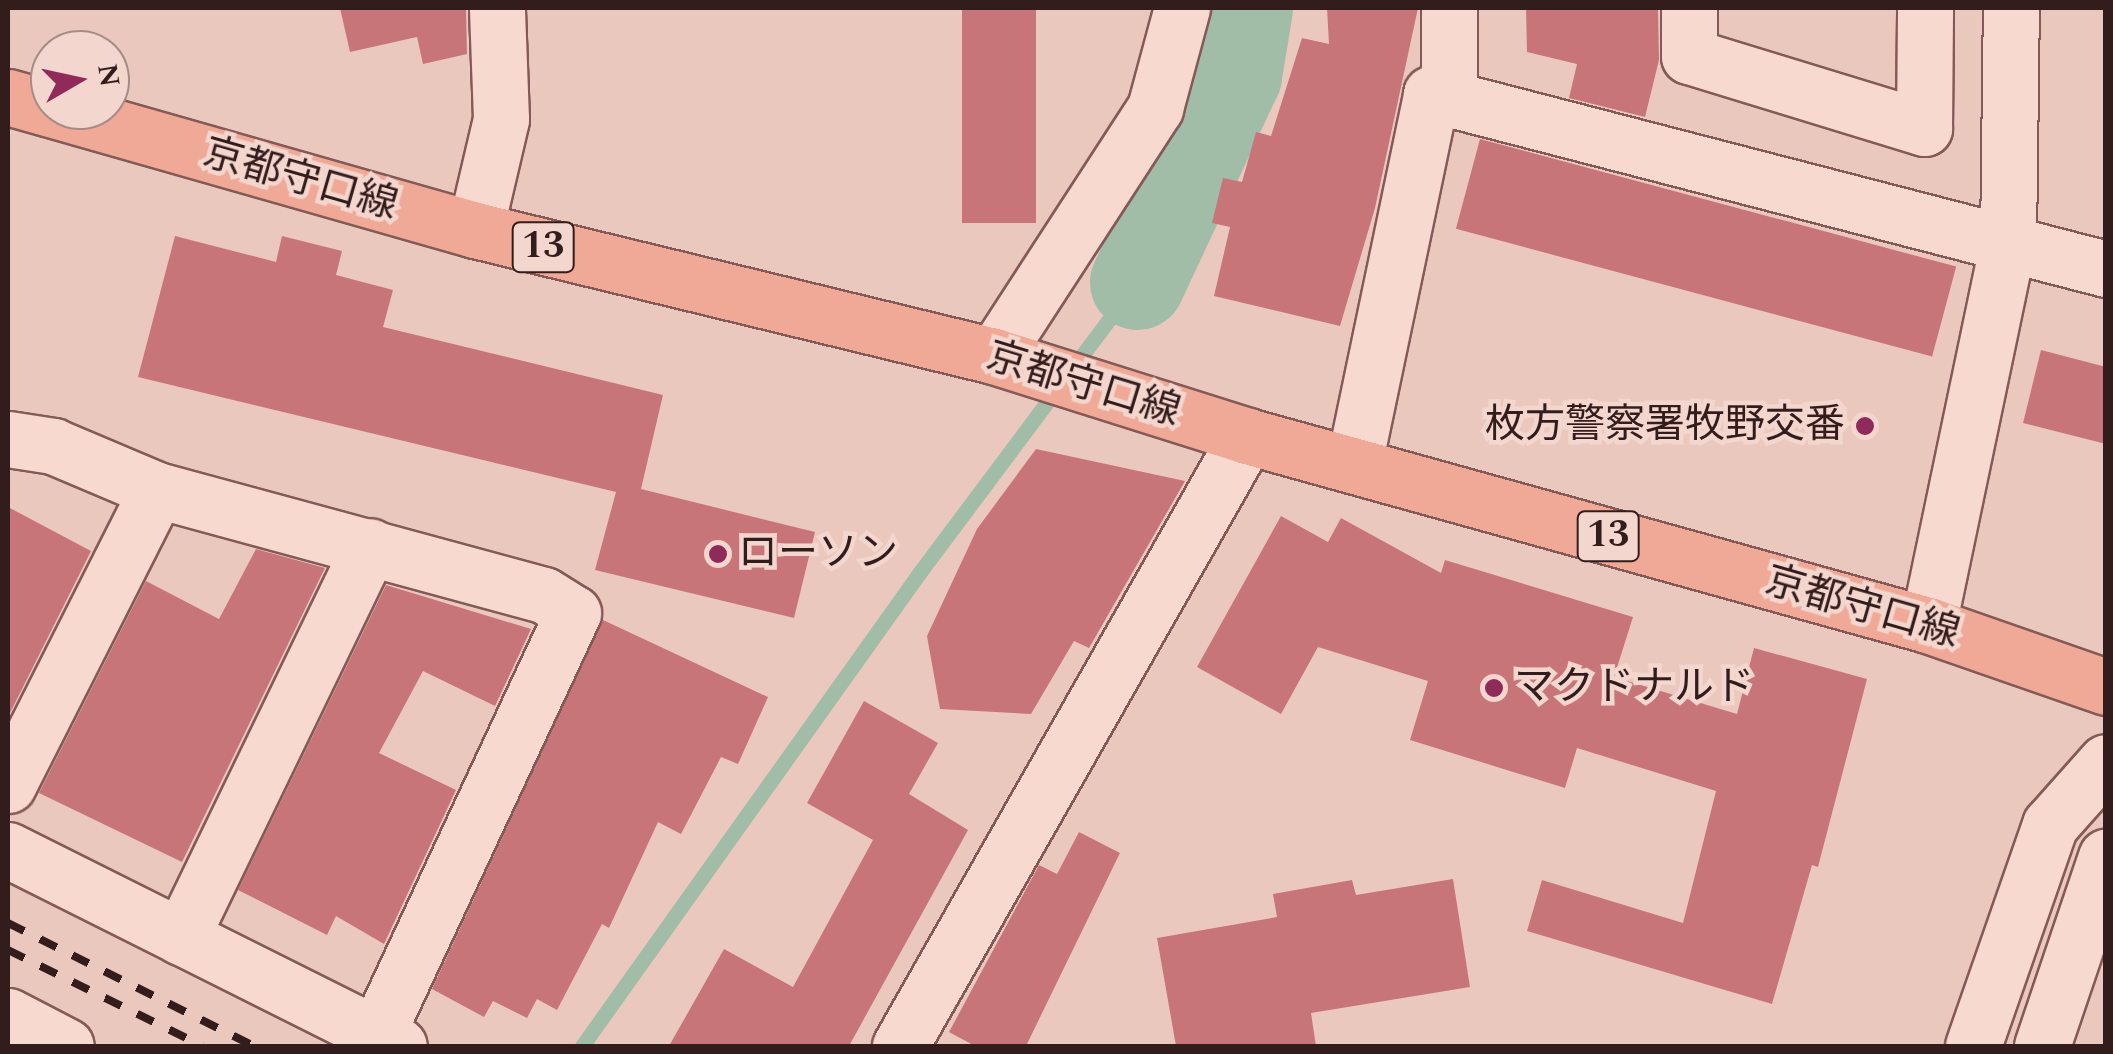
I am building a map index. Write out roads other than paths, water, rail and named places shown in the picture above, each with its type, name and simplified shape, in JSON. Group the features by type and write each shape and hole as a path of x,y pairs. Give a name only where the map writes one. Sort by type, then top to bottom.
{"main road":[{"name":"京都守口線","path":"122,130 475,230 1016,363 1247,436 1928,625 2106,687"}],"street":[{"path":"475,230 500,119 497,8"},
{"path":"1016,363 1156,108 1182,8"},
{"path":"1449,8 1449,99"},
{"path":"1689,8 1689,56 1924,128 1925,8"},
{"path":"1928,625 2008,242 2012,8"},
{"path":"1354,464 1431,94 2106,268"},
{"path":"900,1046 1247,436"},
{"path":"8,438 53,446 157,490 544,596 574,613 387,1041 8,850"},
{"path":"8,785 157,490"},
{"path":"181,937 370,546"},
{"path":"1972,1046 2050,826 2106,762"},
{"path":"2042,1046 2106,857"},
{"path":"2070,964 2081,1046"},
{"path":"8,1016 66,1046"}],"waterway":[{"path":"1137,282 1234,75 1245,8"},
{"path":"582,1046 920,572 1137,282"}],"railway":[{"path":"8,923 254,1046"},
{"path":"8,950 202,1046"}],"place":[{"name":"枚方警察署牧野交番","path":"1865,426"},
{"name":"ローソン","path":"718,554"},
{"name":"マクドナルド","path":"1494,688"}]}
